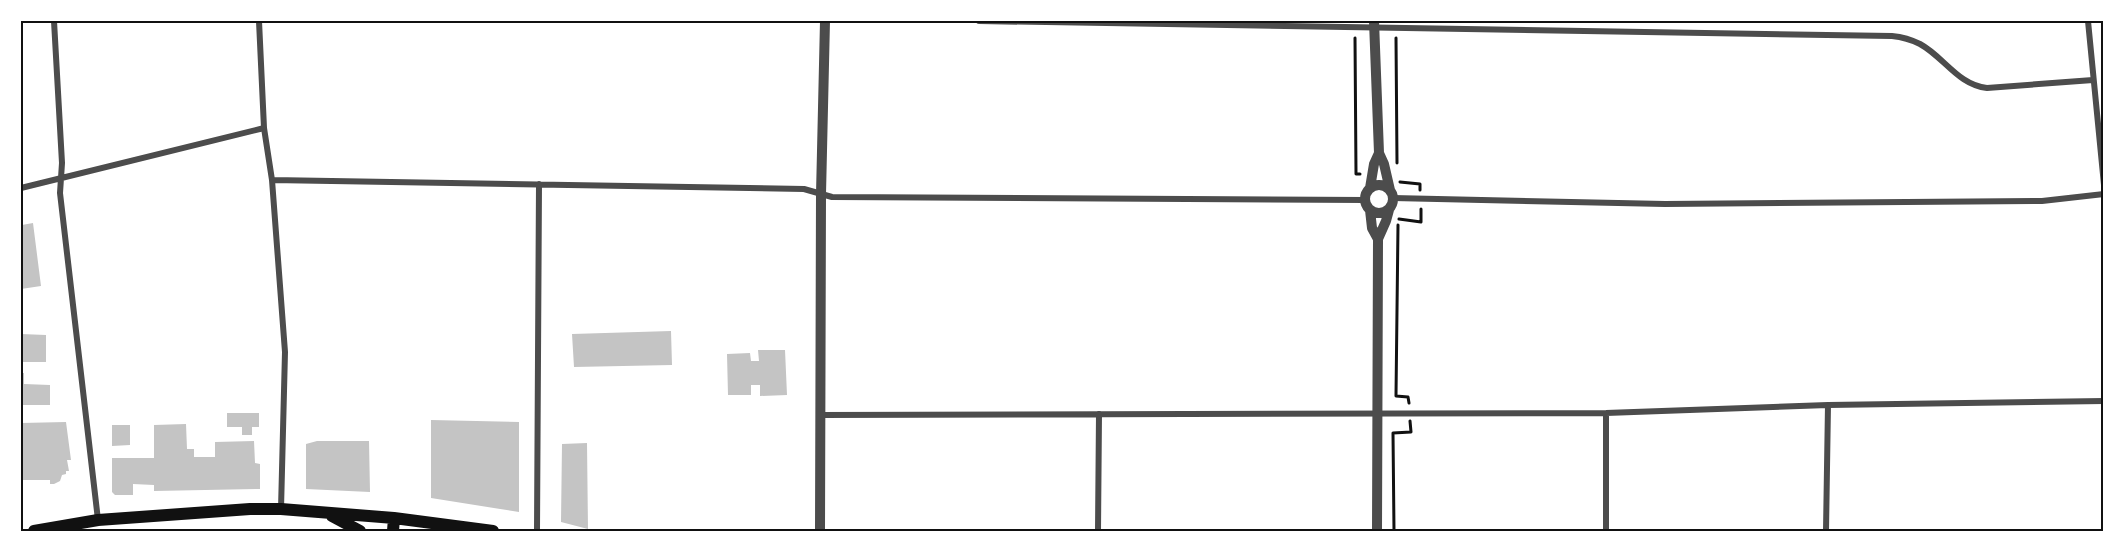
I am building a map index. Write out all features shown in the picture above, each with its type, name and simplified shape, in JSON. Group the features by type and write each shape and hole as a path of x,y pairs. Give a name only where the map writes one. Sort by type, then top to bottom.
{"main road":[{"path":"34,531 98,520 250,509 281,509 329,514 394,525 493,531"},
{"path":"329,514 360,531"}],"street":[{"path":"54,21 62,163 60,193 98,520"},
{"path":"259,21 264,128 272,180 285,351 281,509"},
{"path":"820,531 821,194 825,21"},
{"path":"979,21 1355,27 1375,24 1396,28 1892,36 1906,38 1922,45 1975,87 2093,80"},
{"path":"2088,21 2104,185"},
{"path":"1375,24 1379,153 1392,194 1386,221 1378,239 1377,531"},
{"path":"21,188 264,128"},
{"path":"1378,239 1372,228 1370,210 1365,200 1379,153"},
{"path":"272,180 804,189 844,197 1365,200"},
{"path":"537,531 539,184"},
{"path":"1370,188 1382,185 1392,194 1420,199 1665,204 2042,201 2104,194"},
{"path":"1370,210 1382,213 1389,210"},
{"path":"820,416 1606,413 1828,405 2104,401"},
{"path":"1826,531 1828,405"},
{"path":"1606,413 1606,531"},
{"path":"1098,531 1099,414"}],"path":[{"path":"1355,27 1356,174"},
{"path":"1396,28 1397,164"},
{"path":"1394,531 1393,433 1411,432 1408,397 1396,396 1398,219 1421,222 1420,184 1398,182 1398,175"}],"building":[{"path":"33,223 41,286 21,289 22,225"},
{"path":"671,331 672,365 574,367 572,334"},
{"path":"21,334 46,335 46,362 21,362"},
{"path":"758,350 785,350 787,395 760,396 760,385 751,385 751,395 728,395 727,354 750,353 751,361 759,361"},
{"path":"21,373 24,373 24,384 50,385 50,405 23,405 23,417 21,417"},
{"path":"227,413 259,413 259,427 252,427 252,435 242,435 242,427 227,427"},
{"path":"431,420 519,422 519,512 431,498"},
{"path":"66,422 71,460 67,460 69,471 66,471 60,481 54,484 50,484 50,480 21,480 21,423"},
{"path":"186,424 187,449 194,449 194,457 215,457 215,442 254,441 255,463 260,464 260,489 154,491 154,485 133,484 133,495 115,495 112,492 112,458 154,458 154,425"},
{"path":"112,425 130,425 130,445 112,446"},
{"path":"317,441 369,441 370,492 306,489 306,444"},
{"path":"587,443 588,529 561,522 562,444"}]}
